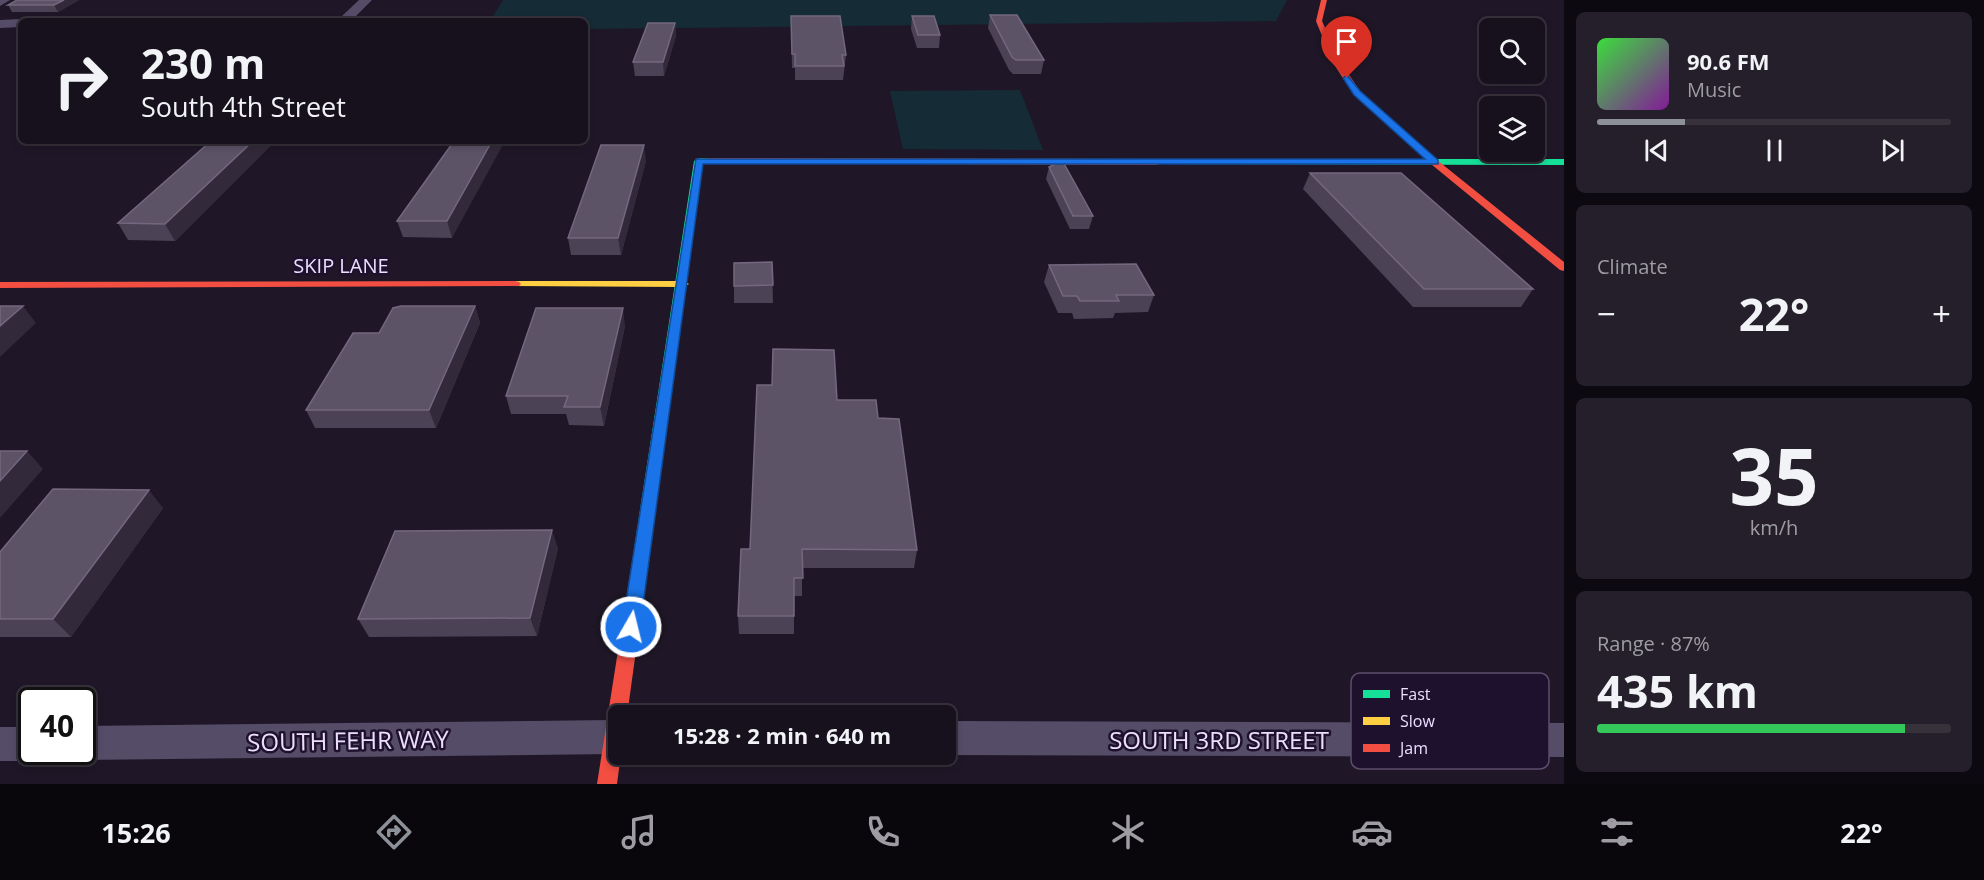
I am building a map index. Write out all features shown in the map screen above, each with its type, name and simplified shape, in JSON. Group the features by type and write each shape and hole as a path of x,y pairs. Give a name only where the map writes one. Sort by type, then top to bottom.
{"street":[{"path":"347,18 366,0"},
{"path":"1324,0 1319,21 1337,63 1356,93 1434,162 1564,268"},
{"path":"0,24 18,23"},
{"path":"621,705 699,161 1564,162"},
{"name":"SKIP LANE","path":"0,285 683,284"},
{"name":"SOUTH FEHR WAY","path":"96,743 608,737"},
{"name":"SOUTH 3RD STREET","path":"956,738 1351,739"},
{"name":"SOUTH 3RD STREET","path":"1549,740 1564,740"},
{"path":"0,744 18,744"},
{"path":"607,784 611,765"}],"shaded area":[{"path":"503,0 1287,0 1276,21 588,29 588,18 492,18"},
{"path":"1020,90 1043,150 903,149 890,91"}],"building":[{"path":"17,0 64,0 54,5 8,5"},
{"path":"990,15 1017,15 1044,60 1016,60 1012,57"},
{"path":"791,16 840,16 846,55 842,55 844,66 795,66 795,54 792,54"},
{"path":"912,16 934,16 940,35 918,35"},
{"path":"648,23 675,23 663,62 633,62"},
{"path":"208,144 250,144 165,224 118,223"},
{"path":"452,144 490,144 447,221 397,221"},
{"path":"601,145 644,145 618,238 568,238"},
{"path":"1062,160 1093,216 1073,216 1049,167"},
{"path":"1310,173 1401,173 1533,289 1424,289"},
{"path":"772,262 773,285 734,286 734,263"},
{"path":"1136,264 1154,295 1116,295 1119,301 1080,301 1077,296 1063,296 1049,265"},
{"path":"0,306 23,306 0,326"},
{"path":"401,306 475,306 429,410 306,410 353,333 379,333 393,308"},
{"path":"536,308 623,308 600,407 564,407 568,396 506,396"},
{"path":"773,349 834,350 837,400 876,400 878,418 899,419 917,550 802,549 803,578 794,578 794,616 738,616 741,549 750,549 757,385 772,385"},
{"path":"0,451 27,451 0,481"},
{"path":"53,489 149,490 53,619 0,619 0,552"},
{"path":"552,530 530,618 358,619 395,531"}],"traffic: fast":[{"path":"642,549 699,161 708,161"},
{"path":"1157,162 1564,162"}],"traffic: slow":[{"path":"515,284 683,284"}],"traffic: jam":[{"path":"1324,0 1319,21 1337,63 1357,93 1434,162 1564,268"},
{"path":"708,161 1157,162"},
{"path":"0,285 515,284"},
{"path":"607,784 642,549"}],"route":[{"path":"631,627 683,284 699,161 1434,162 1356,93 1347,78"}]}
